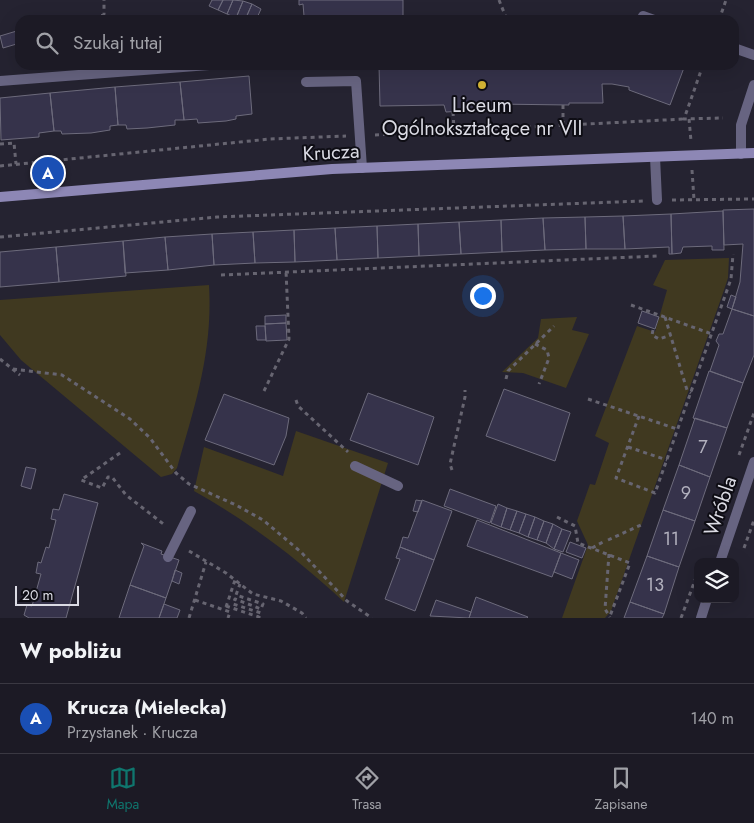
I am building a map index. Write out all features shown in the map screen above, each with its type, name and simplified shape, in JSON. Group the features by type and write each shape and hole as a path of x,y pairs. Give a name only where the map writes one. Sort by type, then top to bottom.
{"street":[{"path":"739,50 754,55"},
{"path":"0,81 144,70"},
{"path":"306,82 356,81 362,168"},
{"path":"742,154 741,125 754,84"},
{"name":"Krucza","path":"0,197 207,178 362,168 754,153"},
{"path":"655,157 657,200"},
{"name":"Wróbla","path":"721,558 754,462"},
{"path":"355,466 398,486"},
{"path":"168,557 191,511"},
{"path":"701,618 706,603"}],"path":[{"path":"102,15 104,0"},
{"path":"499,0 506,15"},
{"path":"721,15 726,0"},
{"path":"684,119 701,70"},
{"path":"563,105 563,125"},
{"path":"453,112 454,130"},
{"path":"0,166 270,139 723,118"},
{"path":"690,119 691,142"},
{"path":"0,144 14,143 16,164"},
{"path":"692,170 694,200"},
{"path":"0,237 218,217 657,200 754,199"},
{"path":"639,416 616,478 655,492 731,280 733,254"},
{"path":"221,275 657,256"},
{"path":"264,391 289,339 286,271"},
{"path":"631,305 712,334"},
{"path":"665,317 687,390 691,393"},
{"path":"506,379 508,371 554,326"},
{"path":"653,330 652,335 659,338 671,335"},
{"path":"535,344 547,350 549,358 539,384"},
{"path":"0,359 20,375"},
{"path":"13,370 62,375 130,419 150,438 176,473 189,484 236,505 263,520 302,552 347,601 372,618"},
{"path":"452,470 450,464 466,396 465,390"},
{"path":"588,399 677,429"},
{"path":"296,400 298,406 366,470"},
{"path":"628,447 667,460"},
{"path":"120,453 81,480 102,488 108,477 112,477 126,495 177,538 192,554 235,580 253,594 281,601 302,613 306,618"},
{"path":"557,517 575,526 578,543 630,563 610,617"},
{"path":"742,553 754,520"},
{"path":"591,548 643,524"},
{"path":"609,554 605,608 610,617"},
{"path":"189,618 206,562"},
{"path":"226,608 235,580"},
{"path":"681,618 694,583"},
{"path":"195,600 259,617 261,613 233,604 234,599 261,608 263,604 236,595 240,584"},
{"path":"226,608 230,612 228,618"}],"shaded area":[{"path":"729,258 728,278 723,293 611,611 605,618 562,618 588,545 577,521 590,484 595,485 609,443 595,436 637,326 655,332 667,290 653,285 665,260"},
{"path":"209,285 208,333 196,400 177,468 172,474 161,477 21,360 0,335 0,300"},
{"path":"577,317 572,330 589,334 566,388 523,373 502,372 538,338 541,319"},
{"path":"296,431 388,463 344,602 272,542 234,515 194,491 204,447 283,476"}],"building":[{"path":"212,0 223,0 218,10 209,6"},
{"path":"223,0 233,0 227,14 218,10"},
{"path":"233,0 243,1 237,15 227,14"},
{"path":"299,0 403,0 403,15 304,15 303,4 299,5"},
{"path":"243,1 252,4 247,15 237,15"},
{"path":"252,4 261,9 258,15 247,15"},
{"path":"15,32 15,44 3,48 0,36"},
{"path":"379,70 683,70 670,105 629,90 629,87 602,84 603,103 569,103 569,105 493,104 493,109 446,112 444,105 380,106"},
{"path":"249,76 252,114 236,116 236,119 226,121 198,123 197,119 184,120 180,82"},
{"path":"180,82 184,120 175,120 175,125 147,128 127,129 126,125 118,125 115,87"},
{"path":"115,87 118,125 110,126 110,130 91,133 62,134 61,131 54,131 50,93"},
{"path":"50,93 54,131 39,133 39,137 1,140 0,98"},
{"path":"754,209 754,316 732,309 740,282 743,244 724,245 723,210"},
{"path":"723,211 724,250 712,250 712,246 683,247 681,253 672,254 671,214"},
{"path":"671,214 672,254 669,254 669,247 625,249 623,216"},
{"path":"623,216 625,249 586,249 585,217"},
{"path":"585,217 586,249 545,250 543,218"},
{"path":"543,218 545,250 502,252 501,220"},
{"path":"501,220 502,252 461,254 459,222"},
{"path":"459,222 461,254 419,256 418,224"},
{"path":"418,224 419,256 378,258 377,226"},
{"path":"377,226 378,258 337,260 335,228"},
{"path":"335,228 337,260 295,262 294,230"},
{"path":"294,230 295,262 255,263 253,232"},
{"path":"253,232 255,263 214,265 212,234"},
{"path":"212,234 214,265 168,270 165,237"},
{"path":"165,237 168,270 125,273 123,241"},
{"path":"123,241 126,276 59,282 56,247"},
{"path":"56,247 59,282 0,287 0,252"},
{"path":"731,295 736,297 732,309 727,307"},
{"path":"732,309 754,316 754,355 743,383 710,371 719,345 716,341 719,334 723,334"},
{"path":"642,311 659,317 655,329 638,323"},
{"path":"286,315 286,323 265,324 265,316"},
{"path":"286,323 287,340 266,341 265,324"},
{"path":"256,326 265,326 266,340 257,340"},
{"path":"709,371 743,383 727,428 693,418"},
{"path":"504,389 570,413 555,461 486,436"},
{"path":"368,393 434,417 418,465 350,440"},
{"path":"224,394 289,418 286,436 274,465 205,440"},
{"path":"695,418 727,428 710,477 679,465"},
{"path":"679,465 710,477 695,521 663,510"},
{"path":"26,467 36,469 31,489 21,486"},
{"path":"450,489 496,506 490,523 444,506"},
{"path":"64,494 98,503 66,618 29,618 24,615 27,605 32,606 41,574 36,573 38,562 41,563 46,547 49,548 56,520 51,519 53,509 59,510"},
{"path":"416,500 422,501 418,512 413,511"},
{"path":"422,500 452,511 434,560 400,547 403,537 408,538"},
{"path":"498,504 507,508 501,527 491,523"},
{"path":"507,508 517,511 510,530 501,527"},
{"path":"663,510 695,521 679,567 647,556"},
{"path":"517,511 526,514 519,533 510,530"},
{"path":"526,514 535,517 528,537 519,533"},
{"path":"535,517 544,521 537,540 528,537"},
{"path":"477,520 561,553 552,577 467,546"},
{"path":"544,521 553,524 546,543 537,540"},
{"path":"553,524 562,529 554,549 546,543"},
{"path":"562,529 571,532 563,552 554,549"},
{"path":"570,542 586,548 582,558 566,552"},
{"path":"141,543 162,551 161,554 179,560 166,598 130,585 144,546"},
{"path":"400,547 434,560 415,611 385,599 400,559 396,558"},
{"path":"561,553 579,560 572,579 554,572"},
{"path":"647,556 679,567 664,614 630,602"},
{"path":"175,570 182,573 179,584 172,581"},
{"path":"130,585 166,598 159,618 119,618"},
{"path":"476,597 528,617 469,618"},
{"path":"436,600 471,612 469,618 430,616"},
{"path":"630,602 664,614 662,618 624,618"},
{"path":"164,604 180,610 177,618 159,618"}],"place":[{"name":"Liceum Ogólnokształcące nr VII","path":"482,85"},
{"name":"Krucza (Mielecka)","path":"48,173"}]}
